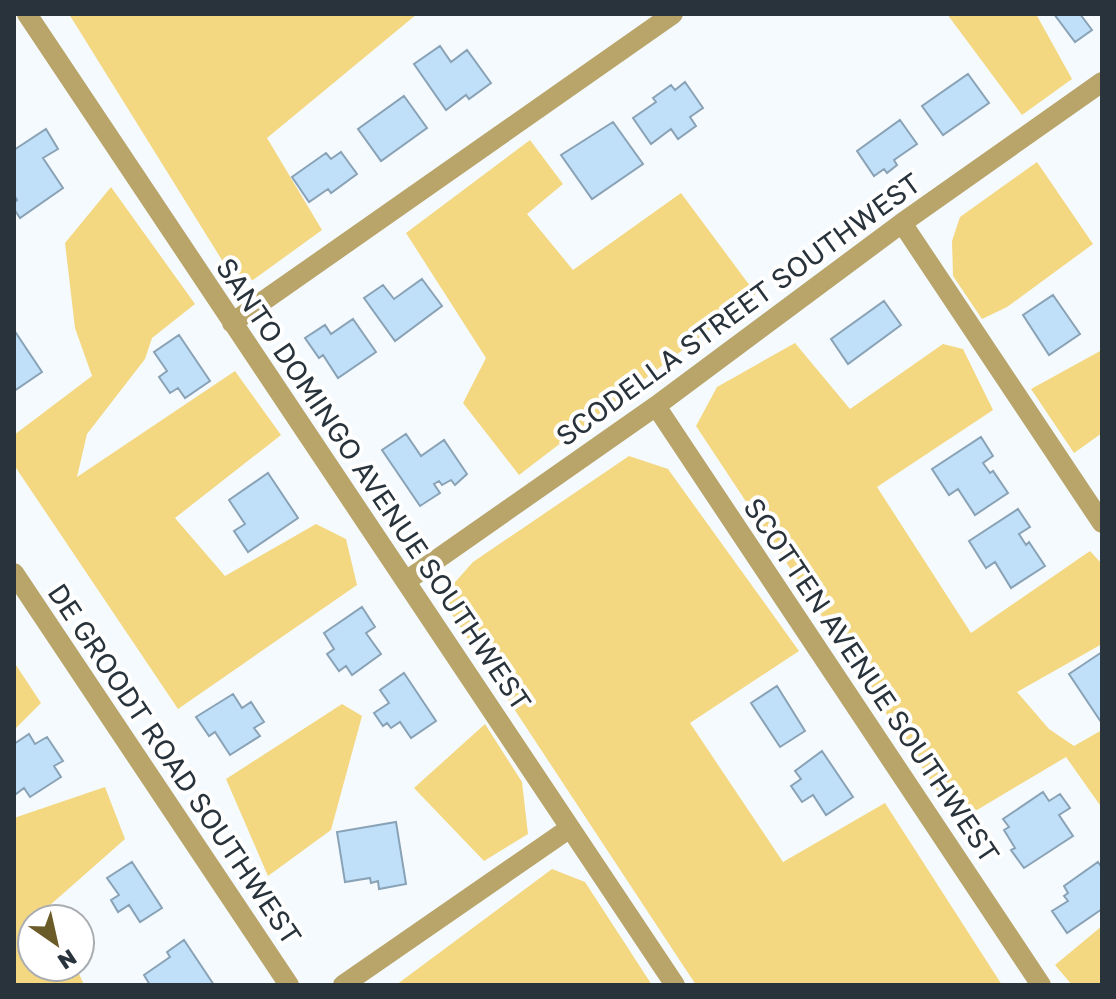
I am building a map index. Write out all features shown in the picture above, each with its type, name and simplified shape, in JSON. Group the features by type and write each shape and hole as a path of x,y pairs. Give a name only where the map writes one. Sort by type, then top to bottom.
{"street":[{"name":"SANTO DOMINGO AVENUE SOUTHWEST","path":"27,14 675,985"},
{"path":"232,323 673,14"},
{"name":"SCODELLA STREET SOUTHWEST","path":"406,581 656,406 902,223 1102,82"},
{"path":"902,223 1102,523"},
{"name":"SCOTTEN AVENUE SOUTHWEST","path":"656,406 1041,985"},
{"name":"DE GROODT ROAD SOUTHWEST","path":"14,573 289,985"},
{"path":"343,985 570,828"}],"shaded area":[{"path":"69,14 417,14 267,138 322,230 253,280 230,273"},
{"path":"947,14 1036,14 1072,79 1022,115"},
{"path":"530,140 563,184 527,214 573,270 681,193 756,294 519,475 463,403 486,358 406,233"},
{"path":"1037,162 1093,244 1007,307 982,319 953,276 952,241 960,217"},
{"path":"111,187 195,304 152,338 145,359 87,434 77,477 235,371 281,435 175,518 225,576 316,524 346,539 357,585 178,709 14,465 14,435 92,376 75,328 65,243"},
{"path":"795,343 850,409 943,344 963,349 993,410 877,487 971,633 1090,551 1102,564 1102,644 1017,692 1049,729 1074,746 1102,730 1102,808 1066,757 977,810 946,804 696,426 717,387"},
{"path":"1102,350 1102,433 1074,453 1031,389"},
{"path":"629,456 668,469 799,651 690,723 783,862 885,803 1002,985 696,985 441,598 473,562"},
{"path":"14,662 41,703 14,730"},
{"path":"342,704 362,716 331,830 268,876 226,779"},
{"path":"485,724 522,782 528,834 484,861 414,788"},
{"path":"105,787 125,839 52,903 16,903 16,983 84,985 14,985 14,818"},
{"path":"552,869 585,882 652,985 396,985"},
{"path":"1102,926 1102,985 1072,985 1055,965"}],"building":[{"path":"1054,14 1080,14 1092,30 1075,42"},
{"path":"440,46 451,62 467,50 491,83 469,99 466,95 446,110 414,64"},
{"path":"968,74 989,103 943,135 922,106"},
{"path":"685,82 703,108 690,117 696,126 678,139 671,129 651,144 633,118 656,102 653,98 671,85 675,90"},
{"path":"404,96 427,128 381,161 358,129"},
{"path":"900,120 917,144 894,160 897,165 887,173 884,169 874,176 857,151"},
{"path":"613,122 643,164 592,199 561,155"},
{"path":"46,129 58,149 43,158 63,188 20,218 14,209 17,200 14,195 14,150"},
{"path":"341,152 357,174 331,193 328,189 309,202 292,177 326,153 331,159"},
{"path":"422,279 442,306 395,341 364,298 383,285 394,299"},
{"path":"1053,295 1080,334 1049,355 1023,315"},
{"path":"884,301 901,325 848,364 831,339"},
{"path":"353,319 376,352 338,378 323,355 319,358 305,338 325,325 331,334"},
{"path":"14,330 42,372 14,391"},
{"path":"179,335 210,381 185,398 178,388 170,393 159,377 167,371 154,352"},
{"path":"406,434 421,456 444,440 467,474 455,485 451,480 442,485 439,481 434,484 440,493 420,506 382,450"},
{"path":"981,437 993,456 983,463 990,473 993,471 1008,493 975,515 958,489 949,495 932,469"},
{"path":"268,473 298,518 248,552 234,531 245,524 229,500"},
{"path":"1018,509 1030,527 1019,534 1026,545 1029,542 1045,566 1011,588 995,562 986,568 969,541"},
{"path":"362,607 375,627 366,633 381,654 352,675 346,666 339,671 327,654 334,649 324,633"},
{"path":"1102,652 1102,721 1101,722 1069,674"},
{"path":"404,673 436,721 411,738 400,722 391,728 387,723 383,726 374,713 389,703 380,690"},
{"path":"777,686 805,731 780,747 751,703"},
{"path":"233,694 242,708 251,702 264,722 254,728 260,736 230,755 215,732 209,736 196,717"},
{"path":"29,734 35,744 47,737 63,761 54,766 61,777 30,797 24,788 16,794 14,791 14,744"},
{"path":"822,751 853,797 826,815 813,795 802,802 791,786 801,779 795,771"},
{"path":"1043,792 1049,801 1060,794 1070,808 1059,815 1073,836 1024,868 1011,850 1015,848 1004,830 1009,827 1003,819"},
{"path":"396,822 406,884 379,889 378,881 371,883 370,878 345,882 337,832"},
{"path":"132,862 162,908 140,922 129,905 118,912 111,900 119,895 107,878"},
{"path":"1098,862 1102,868 1102,909 1067,933 1052,911 1068,901 1064,896 1068,893 1064,886"},
{"path":"184,940 214,985 150,985 144,975 170,957 167,952"}]}
